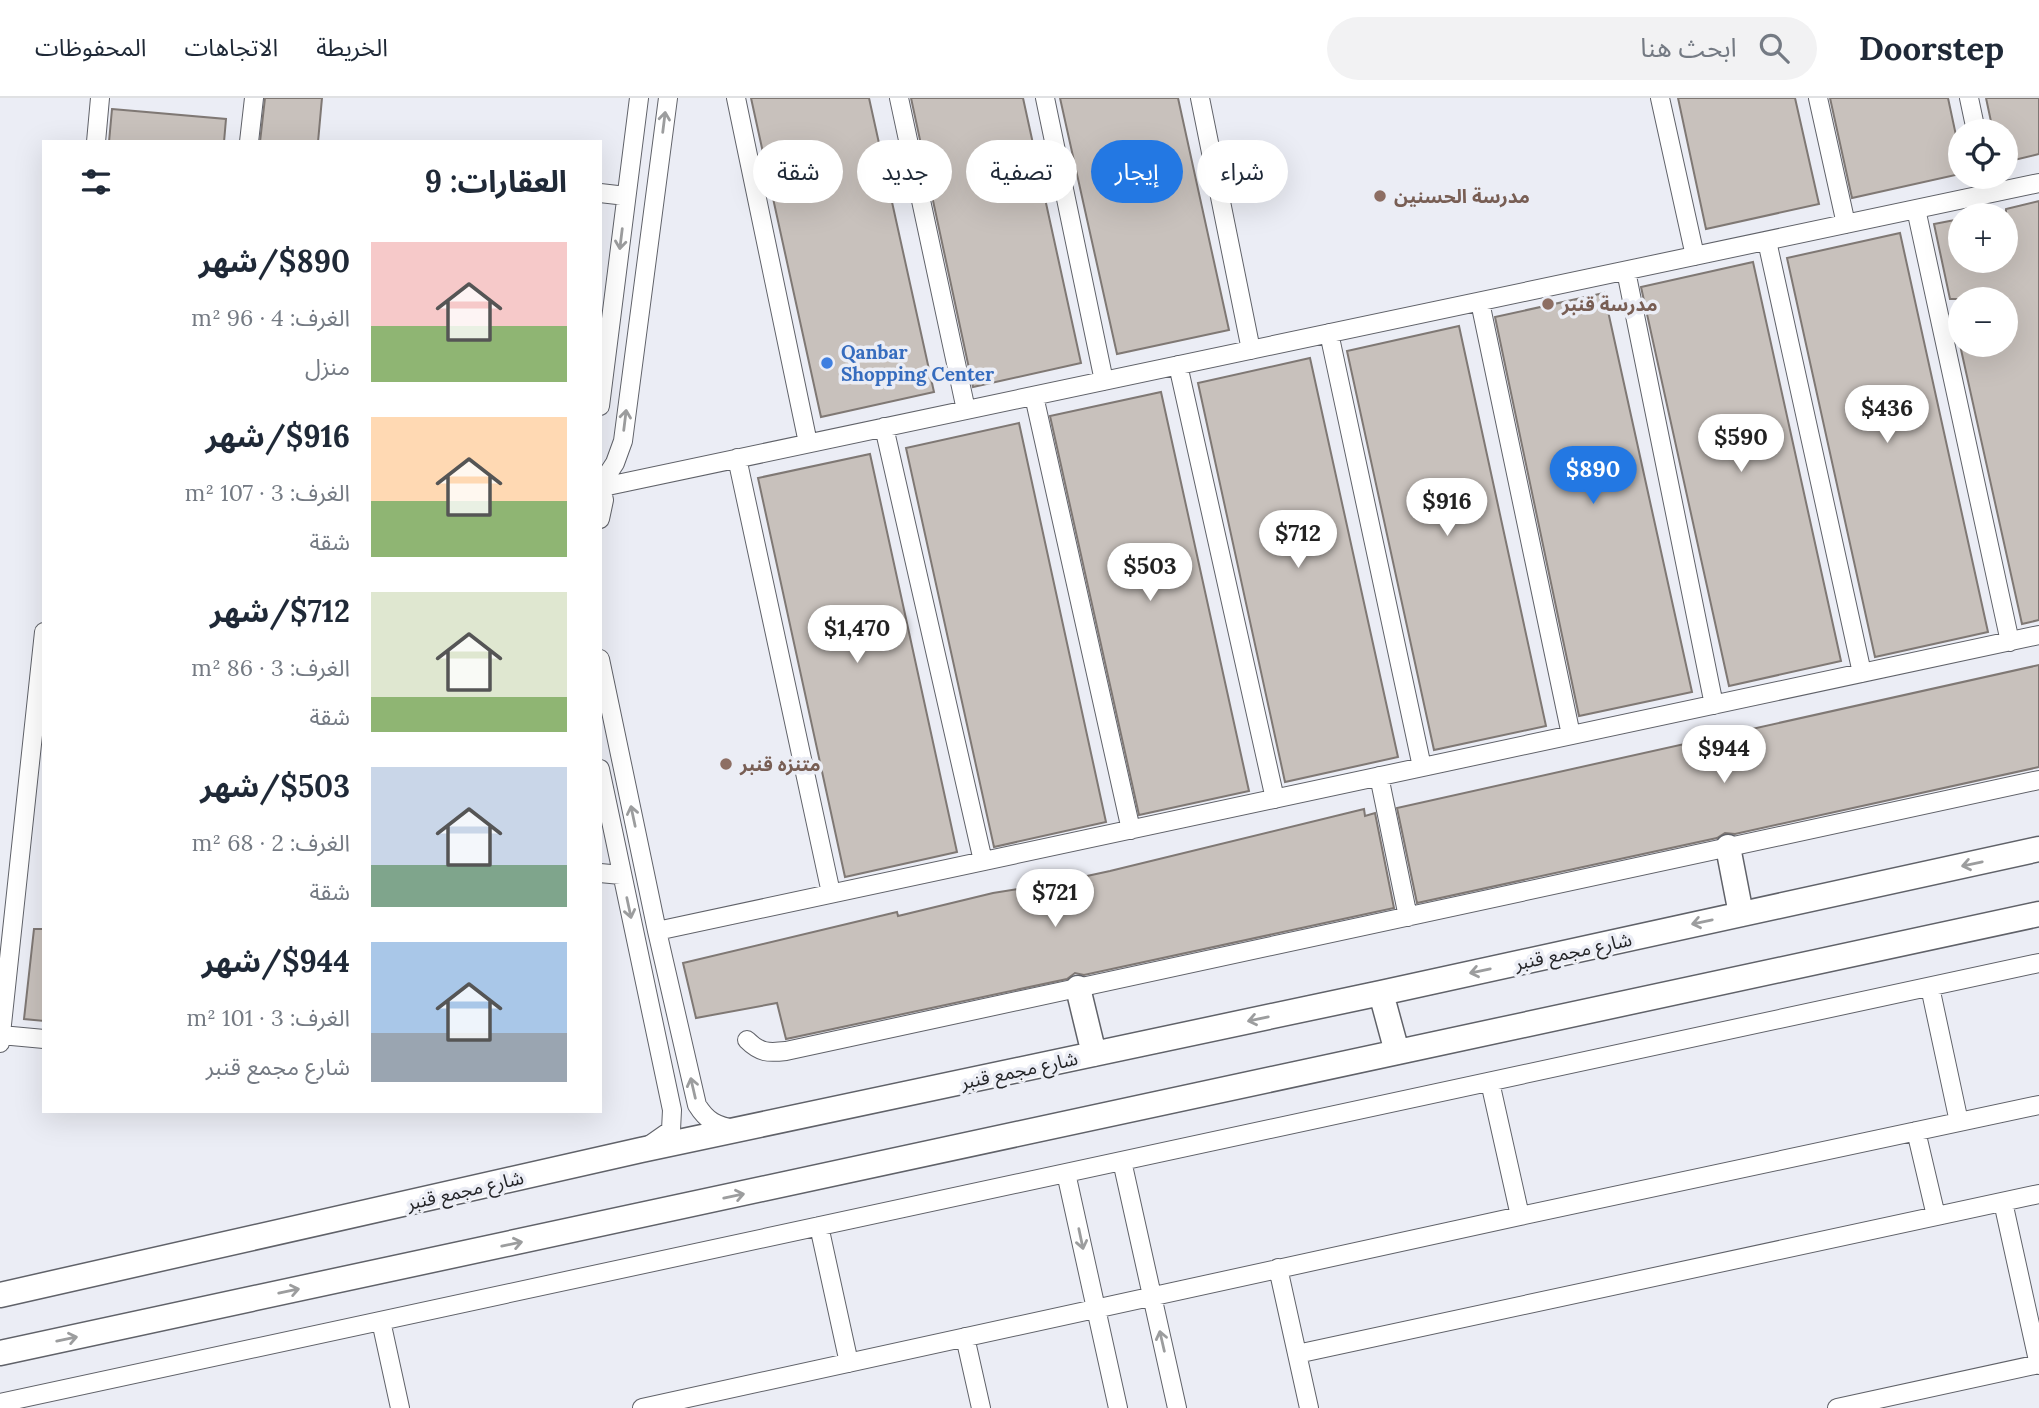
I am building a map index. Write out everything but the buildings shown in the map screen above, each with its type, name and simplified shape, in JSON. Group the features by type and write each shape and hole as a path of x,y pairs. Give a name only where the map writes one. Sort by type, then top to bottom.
{"main road":[{"path":"1728,847 1741,914"},
{"name":"شارع مجمع قنبر","path":"0,1295 641,1150 1381,993 2039,849"},
{"path":"0,1353 2039,914"},
{"path":"1078,988 1094,1054"},
{"path":"1381,993 1397,1052"}],"street":[{"path":"96,140 100,98"},
{"path":"235,98 254,99 250,140"},
{"path":"602,390 639,98"},
{"path":"602,510 602,484 615,463 623,441 668,98"},
{"path":"736,98 808,443"},
{"path":"900,98 967,410"},
{"path":"1045,98 1104,381"},
{"path":"1200,98 1251,350"},
{"path":"1660,98 1695,256"},
{"path":"1818,98 1846,224"},
{"path":"1969,98 1973,119"},
{"path":"2018,184 2039,183"},
{"path":"602,484 884,428 1916,209 1975,189"},
{"path":"602,193 626,196"},
{"path":"1916,209 2010,642"},
{"path":"1767,241 1862,673"},
{"path":"1626,271 1714,705"},
{"path":"1480,302 1571,735"},
{"path":"1329,333 1422,767"},
{"path":"1178,365 1275,799"},
{"path":"1034,396 1131,830"},
{"path":"884,428 983,861"},
{"path":"737,458 831,893"},
{"path":"657,931 2039,635"},
{"path":"42,651 1,1039 42,1039"},
{"path":"602,669 697,1105 706,1119 720,1126 738,1129"},
{"path":"1379,776 1408,916"},
{"path":"602,779 672,1111 671,1130 641,1150"},
{"path":"747,1040 758,1051 786,1051 2039,780"},
{"path":"605,794 627,788"},
{"path":"602,873 621,875"},
{"path":"0,1403 2039,963"},
{"path":"1930,987 1959,1122"},
{"path":"1490,1082 1520,1216"},
{"path":"642,1408 2039,1105"},
{"path":"1916,1132 1936,1216"},
{"path":"1122,1161 1177,1408"},
{"path":"1066,1173 1118,1408"},
{"path":"1297,1354 2039,1194"},
{"path":"1837,1408 2039,1364 2033,1312 2003,1202"},
{"path":"819,1226 849,1363"},
{"path":"1278,1268 1309,1408"},
{"path":"381,1321 400,1408"},
{"path":"965,1337 981,1408"}],"place":[{"name":"مدرسة الحسنين","path":"1380,196"},
{"name":"مدرسة قنبر","path":"1548,304"},
{"name":"Qanbar Shopping Center","path":"827,363"},
{"name":"متنزه قنبر","path":"726,764"}]}
